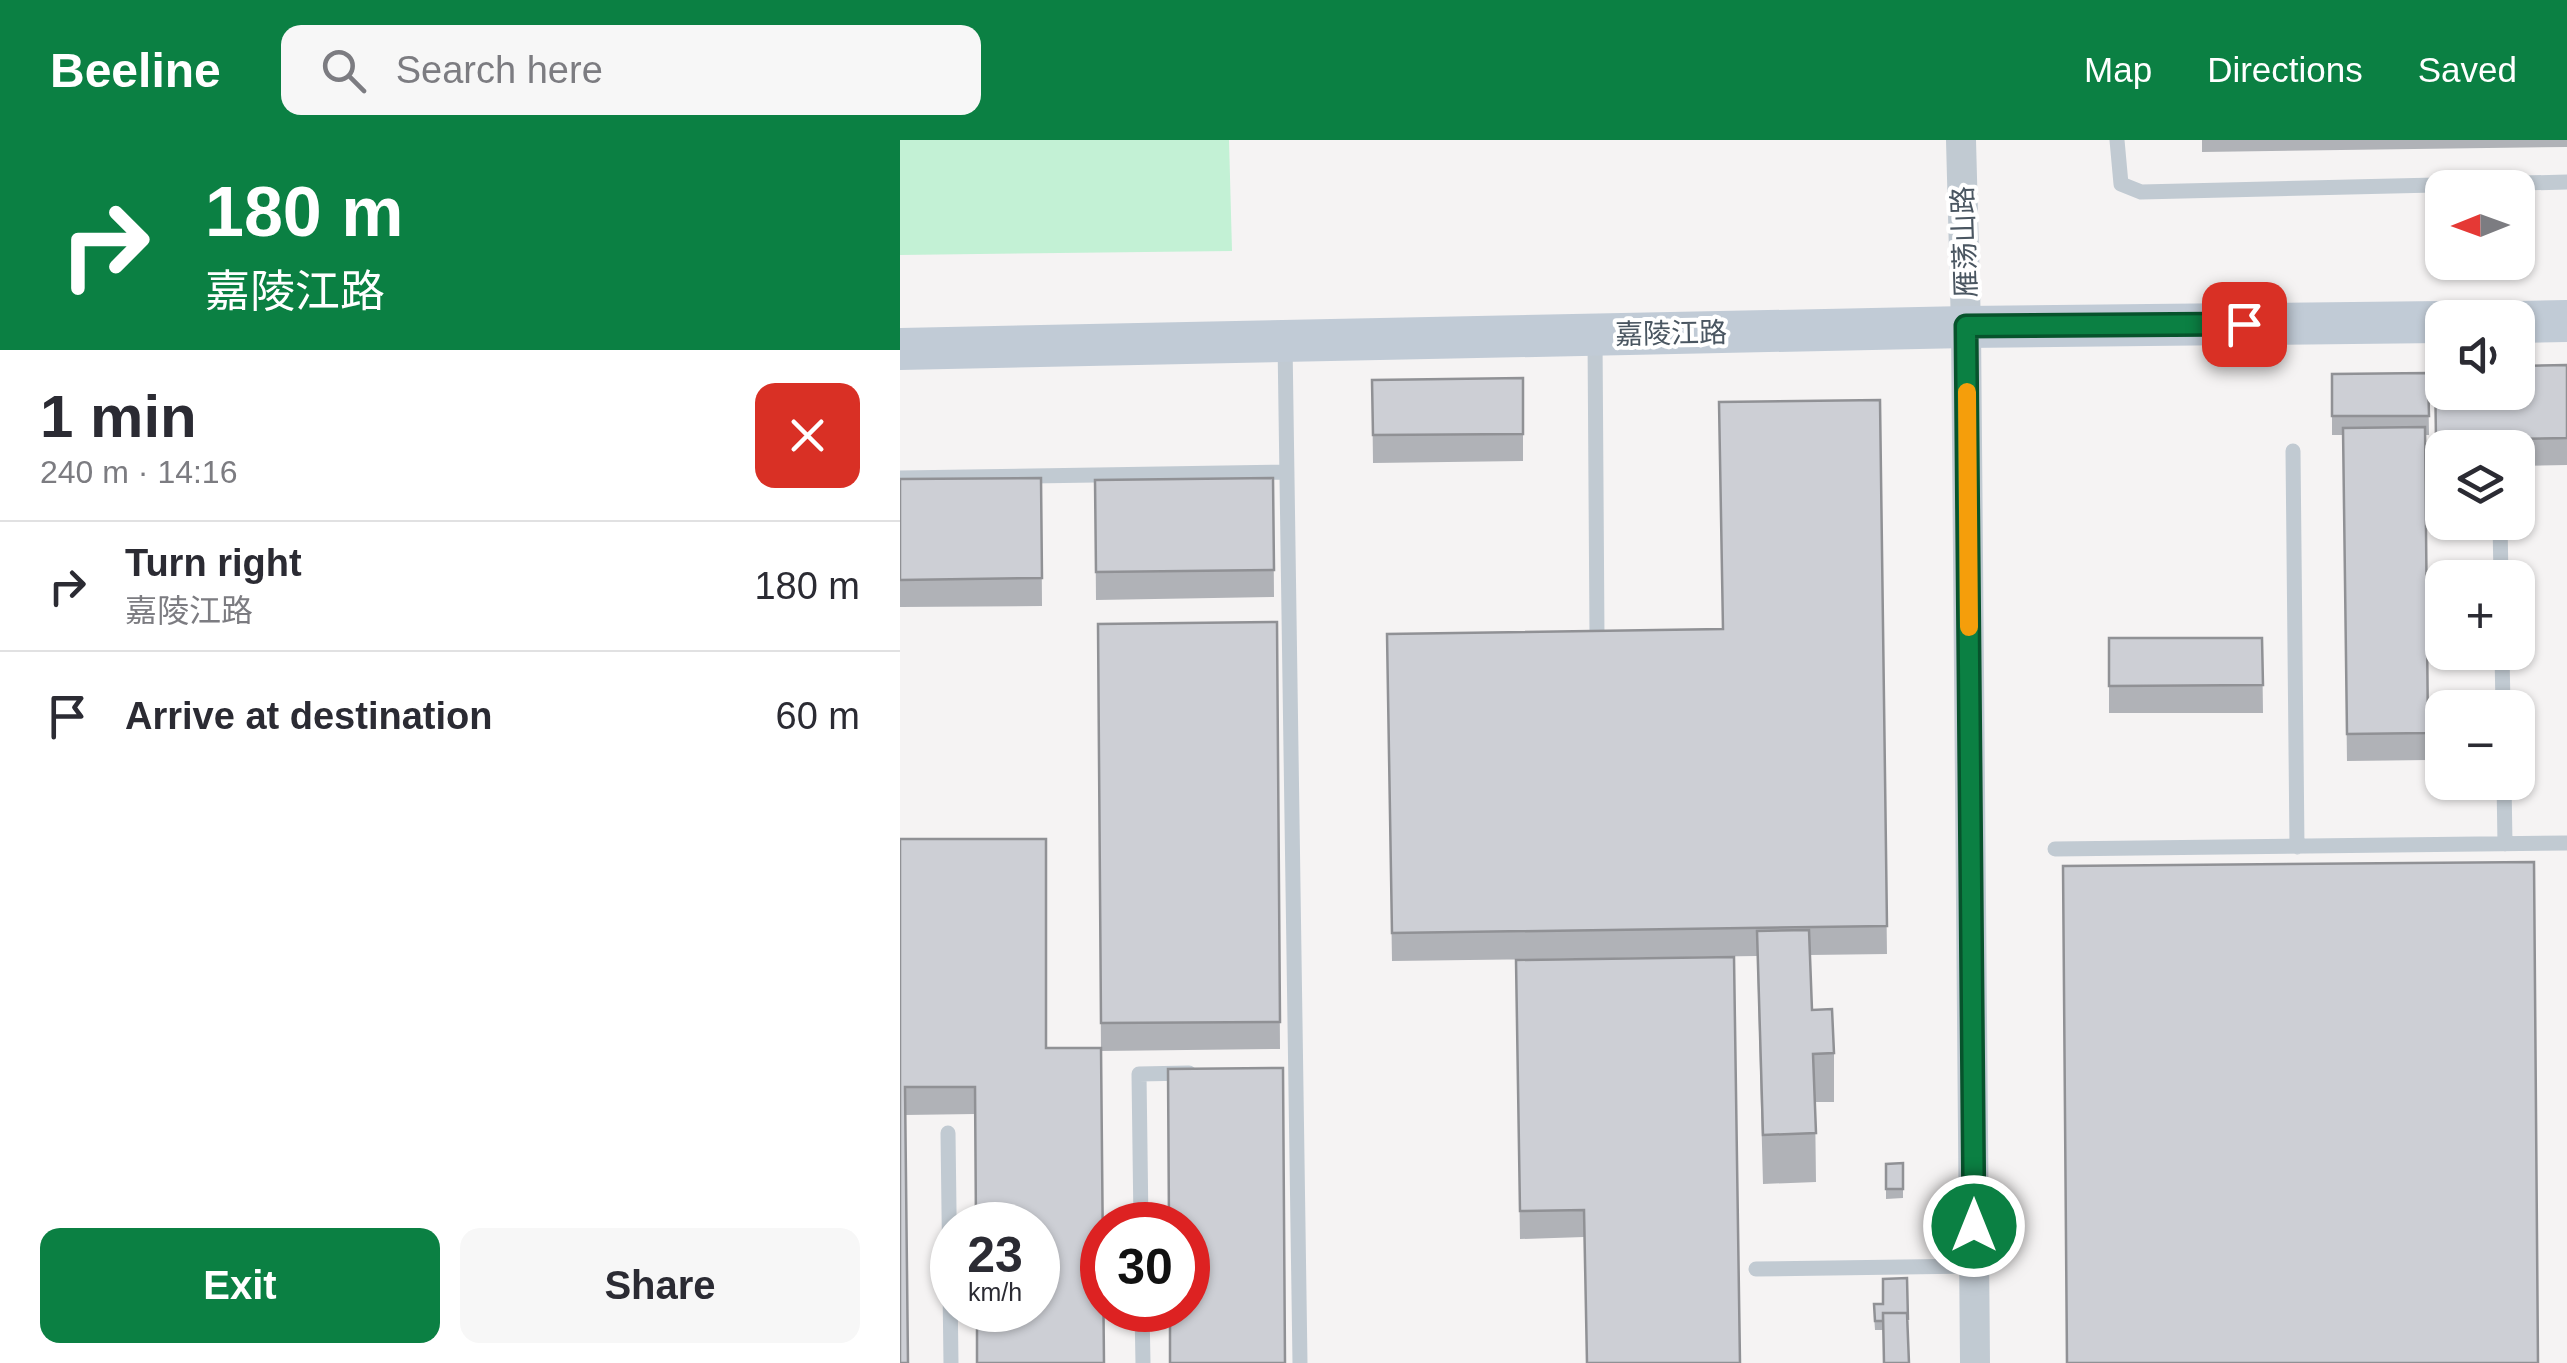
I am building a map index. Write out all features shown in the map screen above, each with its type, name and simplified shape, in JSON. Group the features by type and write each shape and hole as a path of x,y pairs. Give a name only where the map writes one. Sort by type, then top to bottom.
{"street":[{"name":"雁荡山路","path":"1961,140 1975,1363"},
{"path":"2535,322 2567,321"},
{"name":"嘉陵江路","path":"900,350 1966,326 2425,322"}],"lane":[{"path":"2117,140 2122,184 2141,192 2567,182"},
{"path":"1595,335 1597,637"},
{"path":"1285,341 1300,1363"},
{"path":"2293,451 2297,846"},
{"path":"900,478 1287,472"},
{"path":"2504,800 2505,844"},
{"path":"2056,850 2567,843"},
{"path":"1276,1073 1296,1072"},
{"path":"1141,1202 1139,1074 1198,1074"},
{"path":"948,1133 951,1363"},
{"path":"1756,1269 1974,1266"},
{"path":"1142,1332 1143,1363"}],"green space":[{"path":"900,140 1229,140 1232,251 900,255"}],"building":[{"path":"2567,365 2567,438 2535,438 2535,430 2436,430 2436,410 2535,410 2535,366"},
{"path":"2425,373 2425,410 2429,410 2429,416 2332,416 2332,374"},
{"path":"1523,378 1523,434 1373,435 1372,380"},
{"path":"1880,400 1887,926 1392,933 1387,634 1723,629 1719,402"},
{"path":"2425,427 2425,733 2347,734 2343,428"},
{"path":"1041,478 1042,578 900,580 900,479"},
{"path":"1273,478 1274,570 1096,572 1095,480"},
{"path":"1277,622 1280,1022 1101,1023 1098,624"},
{"path":"2109,638 2262,638 2263,685 2109,686"},
{"path":"900,839 1046,839 1046,1048 1101,1048 1102,1202 1080,1202 1080,1332 1104,1332 1104,1363 977,1363 977,1332 1060,1332 1060,1202 976,1202 975,1087 905,1087 908,1363 900,1363"},
{"path":"2534,862 2538,1363 2067,1363 2063,866"},
{"path":"1809,930 1812,1010 1832,1009 1834,1053 1813,1054 1816,1133 1763,1135 1757,931"},
{"path":"1734,957 1740,1363 1587,1363 1584,1210 1520,1211 1516,960"},
{"path":"1283,1068 1285,1363 1170,1363 1170,1332 1210,1332 1210,1202 1169,1202 1168,1069"},
{"path":"1903,1163 1903,1189 1886,1189 1886,1164"},
{"path":"1907,1278 1908,1320 1907,1313 1883,1313 1883,1321 1875,1321 1874,1304 1883,1304 1883,1279"},
{"path":"1883,1313 1907,1313 1909,1363 1884,1363"}],"slow traffic":[{"path":"1967,392 1969,627"}],"route":[{"path":"1974,1226 1966,326 2244,324"}]}
